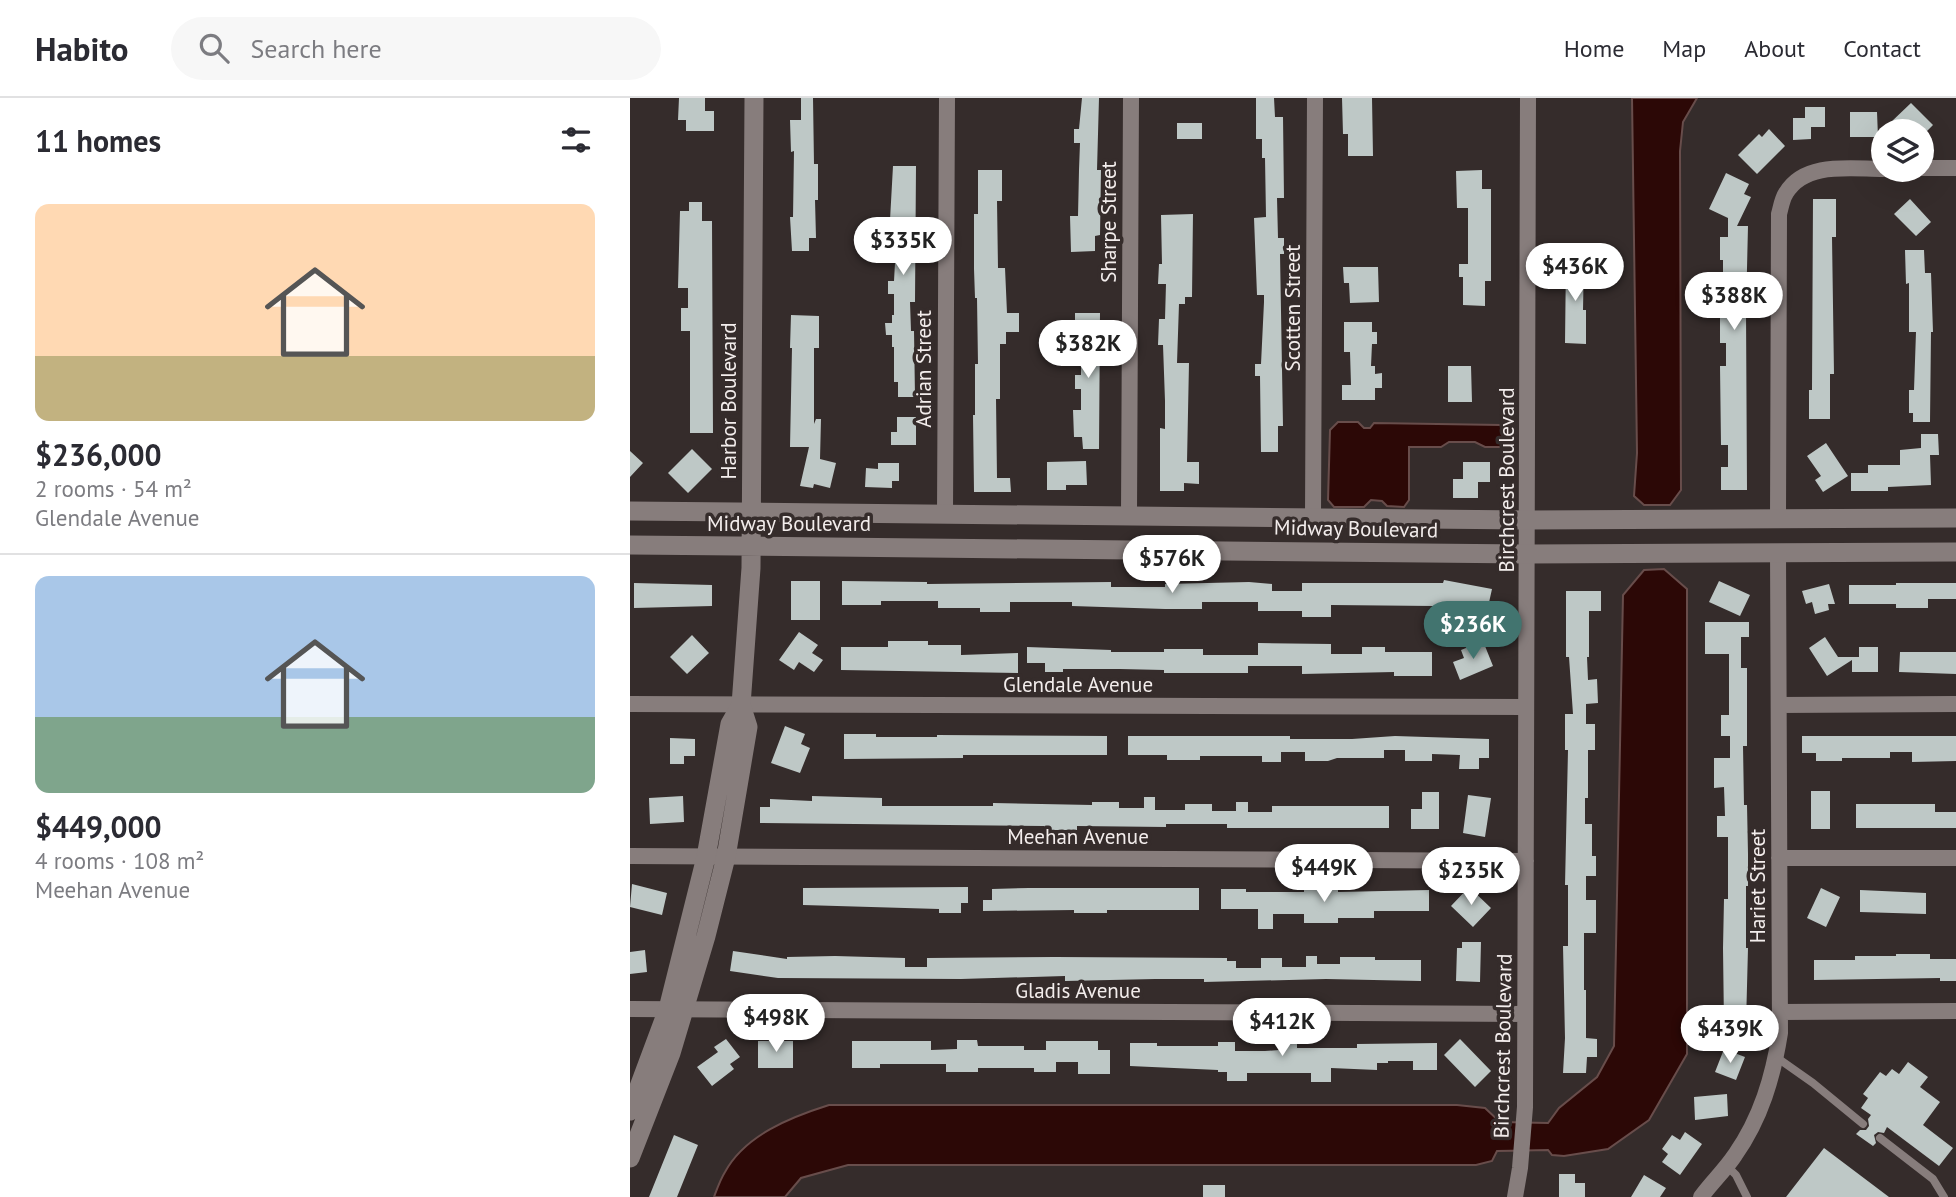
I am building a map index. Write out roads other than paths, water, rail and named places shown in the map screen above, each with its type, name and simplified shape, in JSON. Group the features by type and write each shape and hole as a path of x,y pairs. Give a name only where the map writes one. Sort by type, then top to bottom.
{"street":[{"name":"Harbor Boulevard","path":"630,1158 648,1116 748,727 741,705 752,512 754,98"},
{"name":"Adrian Street","path":"945,514 947,98"},
{"name":"Sharpe Street","path":"1129,515 1131,98"},
{"name":"Scotten Street","path":"1313,517 1315,98"},
{"name":"Birchcrest Boulevard","path":"1515,1197 1525,1107 1528,98"},
{"path":"1934,169 1956,168"},
{"path":"1778,518 1779,214 1785,194 1798,178 1819,170 1871,169"},
{"name":"Midway Boulevard","path":"630,511 1528,520 1956,518"},
{"name":"Midway Boulevard","path":"630,545 1528,554 1956,552"},
{"name":"Hariet Street","path":"1701,1197 1748,1135 1769,1088 1776,1057 1780,1012 1778,552"},
{"name":"Glendale Avenue","path":"630,704 1526,707"},
{"path":"1779,705 1956,704"},
{"name":"Meehan Avenue","path":"630,856 1525,861"},
{"path":"1779,858 1956,858"},
{"name":"Gladis Avenue","path":"630,1009 1525,1014"},
{"name":"Harbor Boulevard","path":"630,1111 677,1009"},
{"path":"1780,1012 1956,1011"}],"lane":[{"path":"1776,1057 1863,1124"},
{"path":"1880,1138 1933,1179 1944,1197"},
{"path":"1727,1166 1736,1175 1747,1197"}]}
